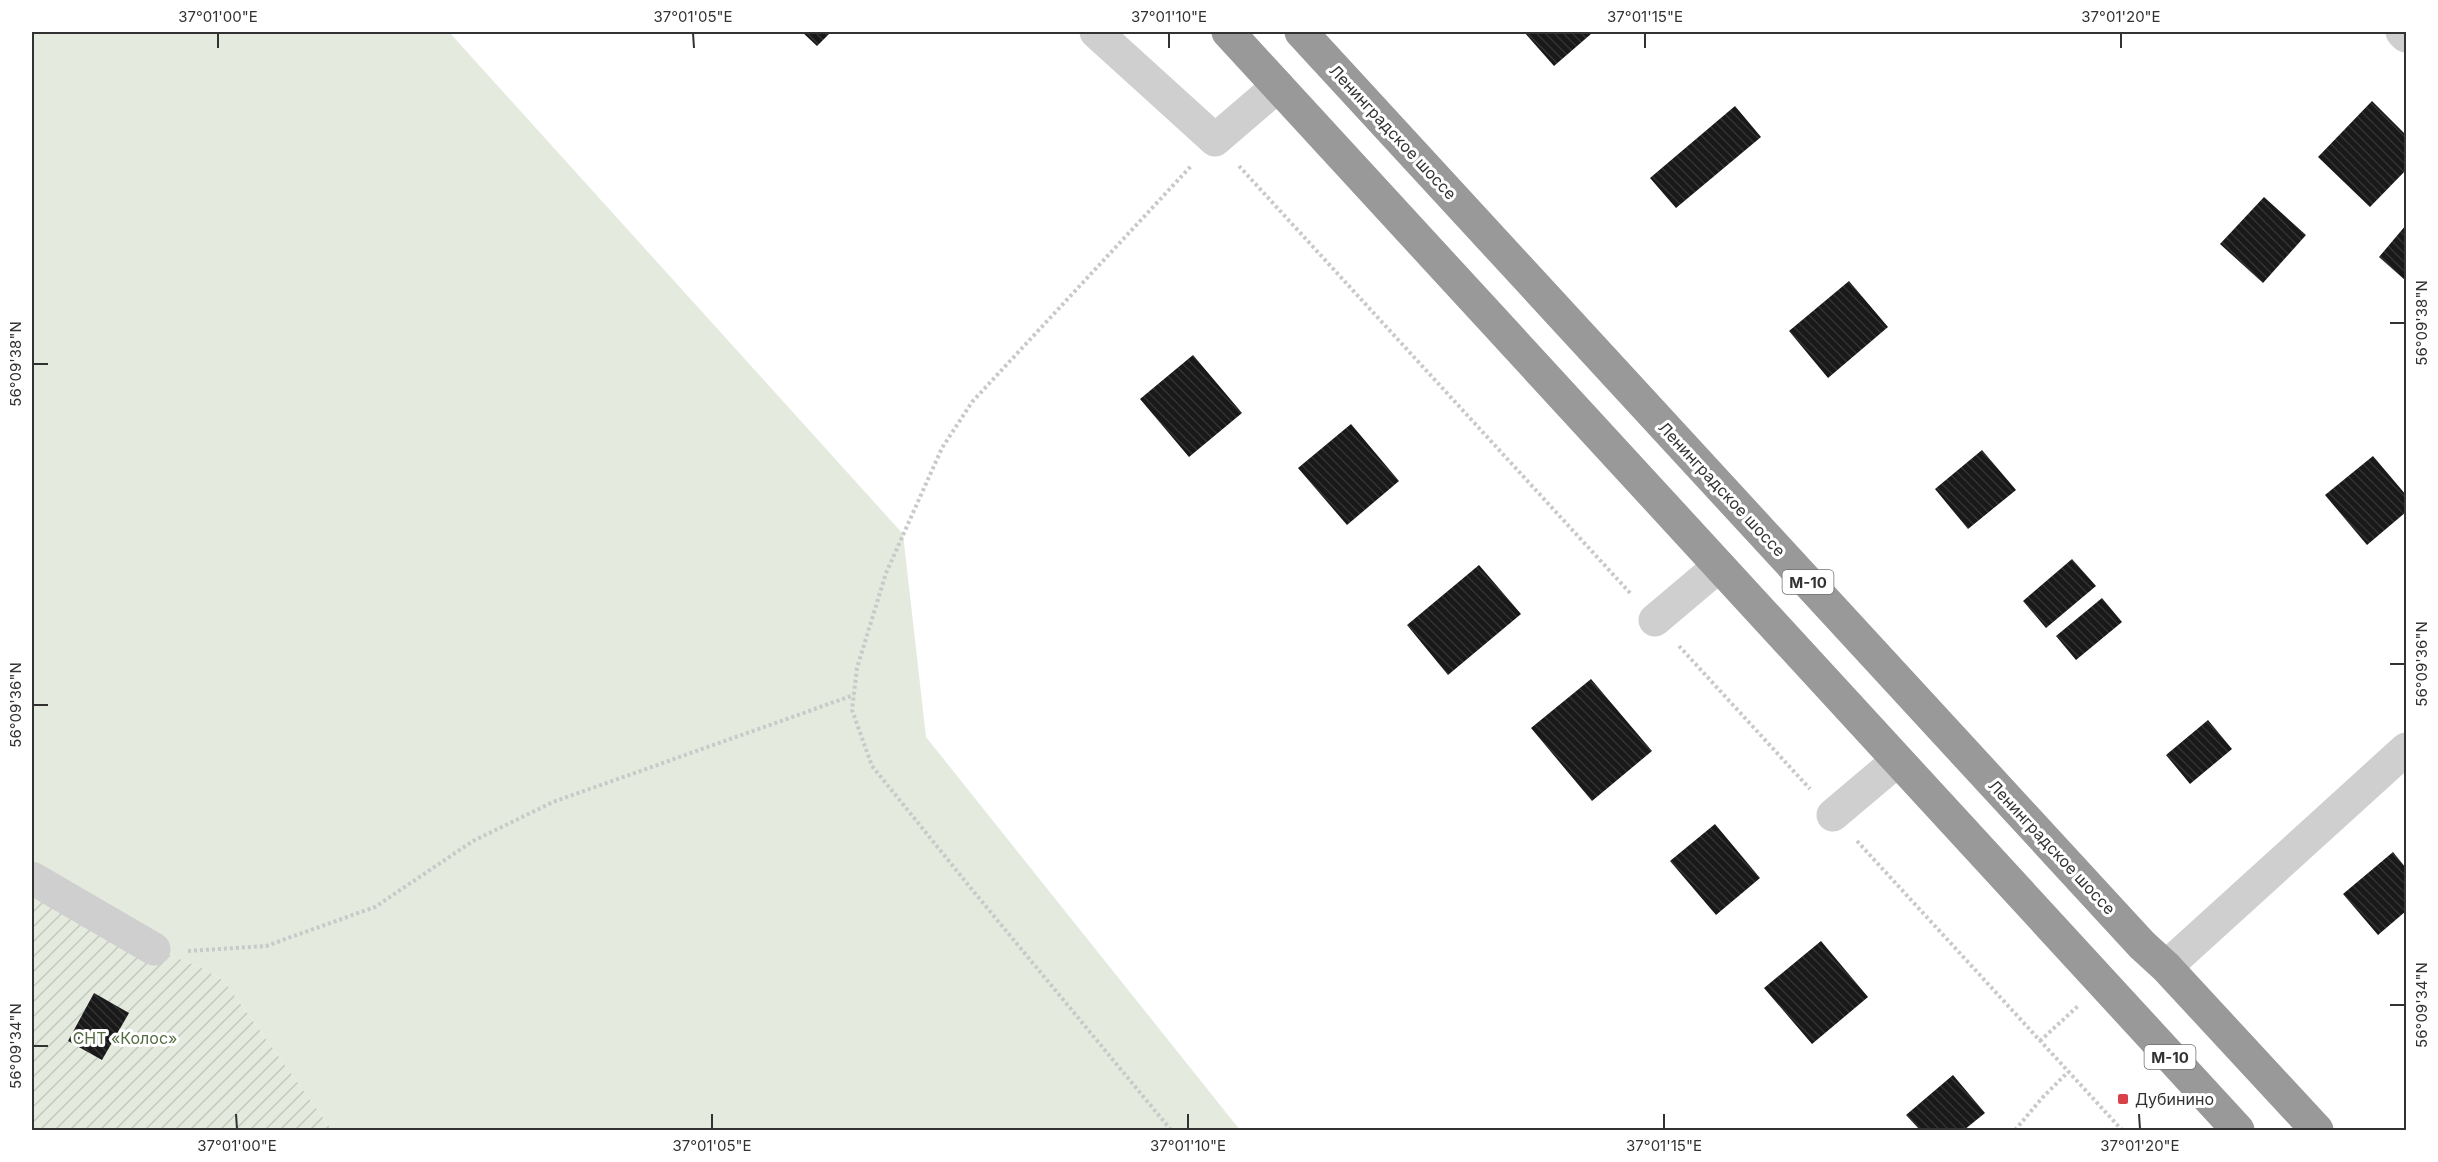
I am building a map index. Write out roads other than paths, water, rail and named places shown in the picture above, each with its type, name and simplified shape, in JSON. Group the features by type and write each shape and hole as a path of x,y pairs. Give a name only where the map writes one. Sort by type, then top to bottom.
{"highway":[{"name":"М-10","path":"1228,32 2238,1131"},
{"name":"Ленинградское шоссе","path":"1300,32 2317,1131"}],"street":[{"path":"1096,32 1215,140 1278,86"},
{"path":"2402,32 2406,36"},
{"path":"1655,620 1719,566"},
{"path":"2166,967 2406,749"},
{"path":"1833,814 1897,761"},
{"path":"32,878 154,949"}],"place":[{"name":"Дубинино","path":"2123,1099"}],"park label":[{"name":"СНТ «Колос»","path":"125,1038"}]}
